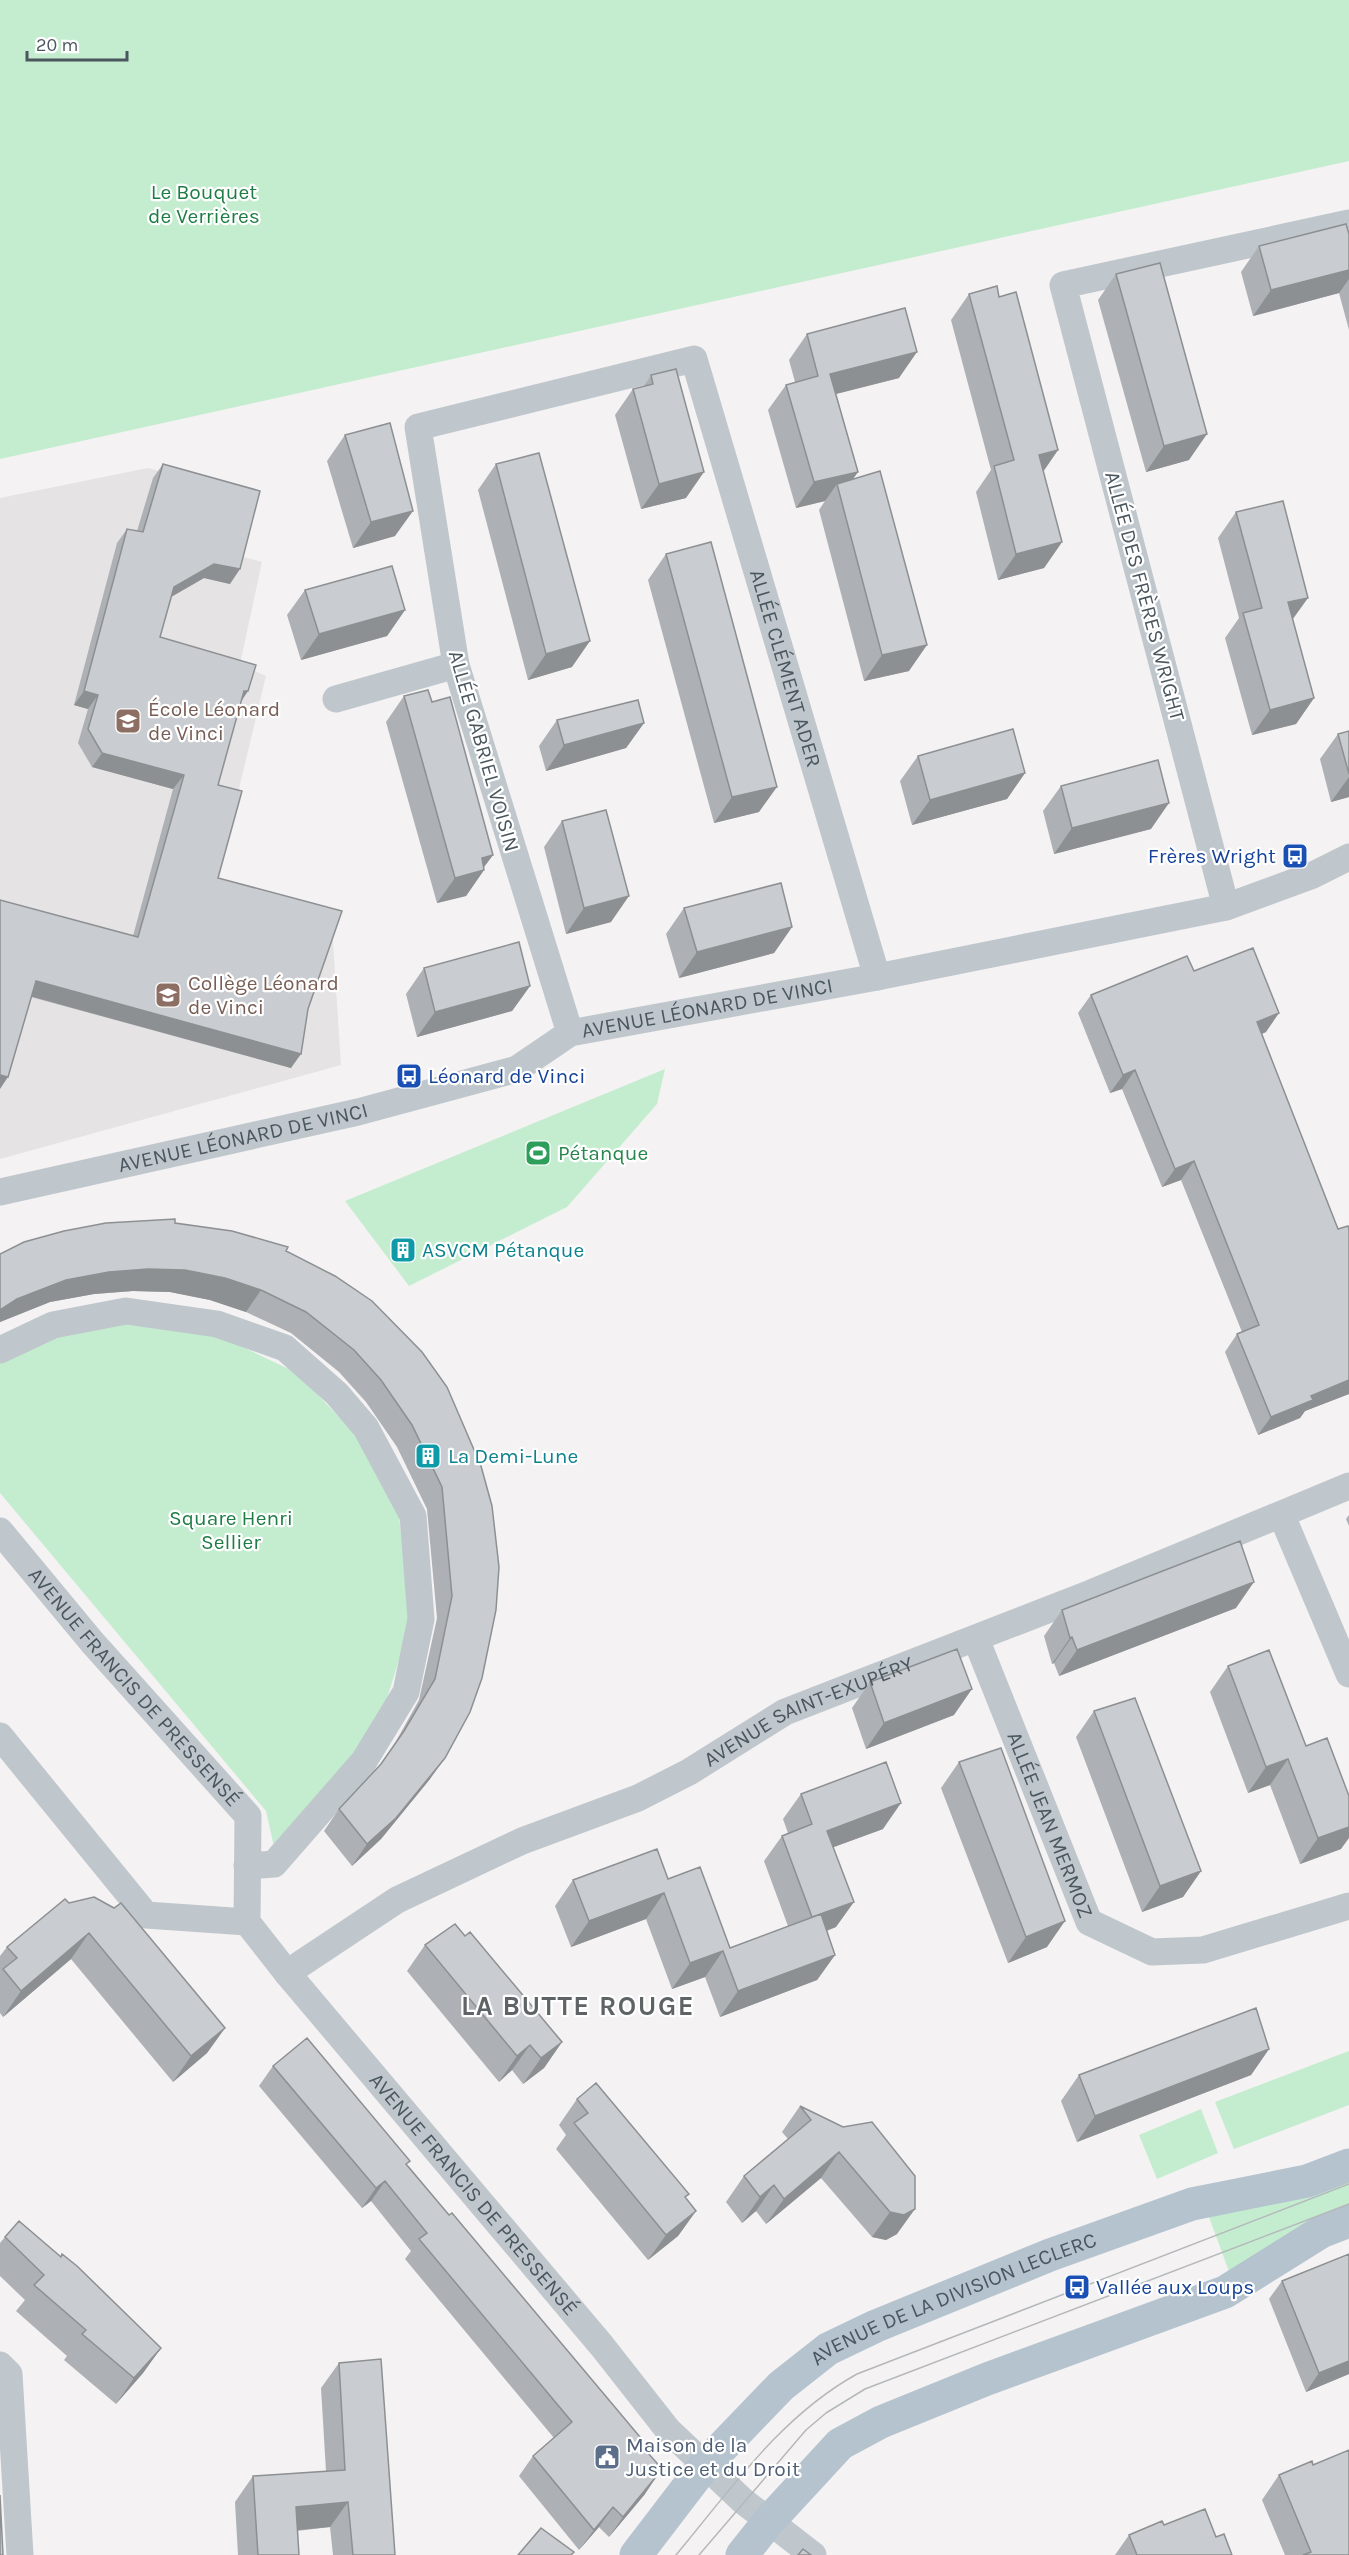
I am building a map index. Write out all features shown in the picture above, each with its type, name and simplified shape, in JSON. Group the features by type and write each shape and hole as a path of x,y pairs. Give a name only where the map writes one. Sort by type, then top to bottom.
{"main road":[{"name":"AVENUE DE LA DIVISION LECLERC","path":"636,2555 704,2466 802,2367 828,2349 876,2326 1050,2255 1192,2204 1307,2181 1349,2165"},
{"path":"742,2555 769,2521 840,2444 880,2422 1095,2337 1225,2292 1321,2232 1349,2221"}],"street":[{"name":"ALLÉE DES FRÈRES WRIGHT","path":"1226,907 1063,285 1349,223"},
{"name":"ALLÉE GABRIEL VOISIN","path":"570,1033 456,665 418,427 694,359"},
{"name":"ALLÉE CLÉMENT ADER","path":"694,359 877,977"},
{"path":"336,699 456,665"},
{"name":"AVENUE LÉONARD DE VINCI","path":"0,1192 358,1112 517,1069 570,1033 877,977 1226,907 1313,875 1349,857"},
{"path":"0,1350 53,1325 126,1311 216,1324 285,1348 337,1394 366,1428 413,1516 421,1619 406,1692 364,1761 274,1864 247,1866"},
{"name":"AVENUE SAINT-EXUPÉRY","path":"286,1973 397,1900 522,1841 638,1798 689,1772 785,1712 976,1639 1282,1516 1349,1486"},
{"path":"1282,1516 1349,1674"},
{"name":"AVENUE FRANCIS DE PRESSENSÉ","path":"0,1531 92,1642 248,1816 246,1922 286,1973 459,2174 602,2346 668,2430 704,2466 813,2555"},
{"name":"ALLÉE JEAN MERMOZ","path":"976,1639 1089,1922 1152,1952 1203,1950 1349,1906"},
{"path":"0,1736 146,1915 246,1922"},
{"path":"0,2365 9,2374 20,2555"}],"shaded area":[{"path":"148,468 258,498 244,557 262,562 240,664 266,676 214,893 332,926 341,1065 0,1159 0,498"}],"green space":[{"name":"Le Bouquet de Verrières","path":"0,0 1349,0 1349,161 0,459"},
{"name":"Pétanque","path":"665,1069 657,1104 567,1207 409,1286 345,1201"},
{"name":"Square Henri Sellier","path":"141,1320 226,1339 297,1373 357,1436 399,1517 411,1621 385,1705 352,1760 275,1851 266,1811 0,1493 0,1361 63,1331"},
{"path":"1349,2051 1349,2105 1234,2149 1215,2102"},
{"path":"1201,2109 1218,2153 1157,2179 1139,2135"},
{"path":"1349,2175 1349,2211 1231,2277 1206,2209"}],"building":[{"path":"1346,224 1349,234 1349,270 1271,290 1259,246"},
{"path":"1160,263 1207,434 1164,446 1116,274"},
{"path":"997,286 999,297 1016,292 1058,450 1039,455 1062,542 1016,554 994,466 1014,460 969,294"},
{"path":"905,308 917,352 830,374 858,472 814,482 786,385 818,376 807,334"},
{"path":"676,369 704,472 659,484 633,389 653,384 651,375"},
{"path":"390,423 413,511 371,522 345,435"},
{"path":"539,453 590,641 546,654 496,464"},
{"path":"163,464 260,491 240,569 214,564 174,587 160,637 256,665 248,691 244,691 218,785 242,791 218,878 342,911 308,1009 301,1054 36,981 8,1077 0,1075 0,900 138,937 184,775 102,753 88,729 98,695 84,691 127,529 143,532"},
{"path":"880,471 927,645 882,655 837,484"},
{"path":"1283,501 1308,598 1288,602 1314,698 1270,710 1243,613 1262,608 1236,512"},
{"path":"711,542 777,787 732,797 666,554"},
{"path":"392,566 405,610 319,634 305,590"},
{"path":"428,690 432,702 450,697 493,855 482,858 484,870 455,878 404,696"},
{"path":"638,700 644,723 564,745 557,720"},
{"path":"1013,729 1025,773 930,800 918,756"},
{"path":"1349,731 1349,774 1338,734"},
{"path":"1158,760 1169,803 1072,828 1061,786"},
{"path":"606,810 629,896 584,908 562,821"},
{"path":"781,883 792,927 697,952 684,908"},
{"path":"519,942 530,986 435,1012 424,968"},
{"path":"1253,948 1279,1013 1257,1022 1338,1229 1348,1226 1349,1229 1349,1380 1311,1396 1313,1400 1271,1417 1237,1334 1259,1325 1194,1161 1175,1169 1135,1070 1123,1075 1091,995 1187,956 1194,971"},
{"path":"175,1219 175,1223 232,1231 288,1247 286,1251 335,1276 372,1301 422,1352 447,1387 481,1466 492,1506 499,1567 496,1610 482,1678 470,1712 445,1758 396,1818 367,1844 339,1809 381,1764 435,1679 452,1596 442,1487 412,1425 381,1380 354,1350 306,1312 261,1290 225,1278 185,1270 148,1269 109,1272 66,1280 17,1299 0,1310 0,1254 24,1242 64,1231 106,1223"},
{"path":"1240,1541 1254,1582 1077,1650 1072,1637 1070,1638 1062,1610"},
{"path":"957,1649 972,1689 884,1723 870,1682"},
{"path":"1269,1650 1306,1746 1327,1738 1349,1796 1349,1827 1318,1838 1288,1759 1266,1767 1228,1666"},
{"path":"1135,1698 1201,1871 1160,1886 1094,1711"},
{"path":"1001,1748 1065,1921 1026,1937 959,1762"},
{"path":"886,1762 901,1803 827,1831 854,1902 812,1917 782,1836 812,1824 801,1794"},
{"path":"657,1849 668,1879 700,1867 730,1948 821,1914 835,1955 738,1991 723,1951 690,1963 664,1893 589,1921 573,1880"},
{"path":"94,1897 114,1908 121,1903 225,2028 191,2056 89,1933 21,1991 3,1969 17,1958 7,1947 65,1899 69,1903"},
{"path":"455,1924 465,1936 470,1932 562,2042 541,2058 530,2045 517,2056 425,1945"},
{"path":"1256,2008 1269,2049 1095,2116 1079,2075"},
{"path":"307,2038 410,2161 406,2164 449,2215 452,2213 640,2437 637,2441 657,2463 659,2473 623,2517 613,2507 594,2530 533,2456 572,2422 419,2239 427,2233 385,2181 376,2188 273,2066"},
{"path":"596,2083 689,2194 685,2197 696,2211 666,2235 574,2123 588,2113 577,2099"},
{"path":"800,2106 843,2127 872,2122 915,2176 915,2209 904,2215 890,2212 839,2152 784,2199 774,2185 760,2197 744,2176 811,2120"},
{"path":"19,2221 61,2257 62,2254 77,2266 161,2348 134,2378 82,2334 86,2330 34,2285 44,2275 5,2237"},
{"path":"1349,2254 1349,2361 1319,2373 1282,2281"},
{"path":"381,2359 395,2555 353,2555 348,2502 296,2507 299,2555 258,2555 253,2476 345,2470 339,2363"},
{"path":"1349,2450 1349,2555 1303,2555 1311,2552 1279,2475 1312,2461 1313,2465"},
{"path":"0,2495 3,2555 0,2555"},
{"path":"1205,2509 1216,2537 1224,2534 1232,2555 1137,2555 1129,2535 1162,2521 1164,2525"},
{"path":"541,2528 574,2552 571,2555 518,2555"},
{"path":"803,2549 811,2555 798,2555"}],"tram line":[{"path":"676,2555 737,2480 781,2432 830,2391 857,2374 1349,2184"},
{"path":"699,2555 806,2430 826,2413 865,2389 1349,2204"}],"place":[{"name":"École Léonard de Vinci","path":"128,721"},
{"name":"Frères Wright","path":"1295,856"},
{"name":"Collège Léonard de Vinci","path":"168,995"},
{"name":"Léonard de Vinci","path":"409,1076"},
{"name":"Pétanque","path":"538,1153"},
{"name":"ASVCM Pétanque","path":"403,1250"},
{"name":"La Demi-Lune","path":"428,1456"},
{"name":"Vallée aux Loups","path":"1077,2287"},
{"name":"Maison de la Justice et du Droit","path":"607,2457"}],"district":[{"name":"LA BUTTE ROUGE","path":"578,2006"}]}
